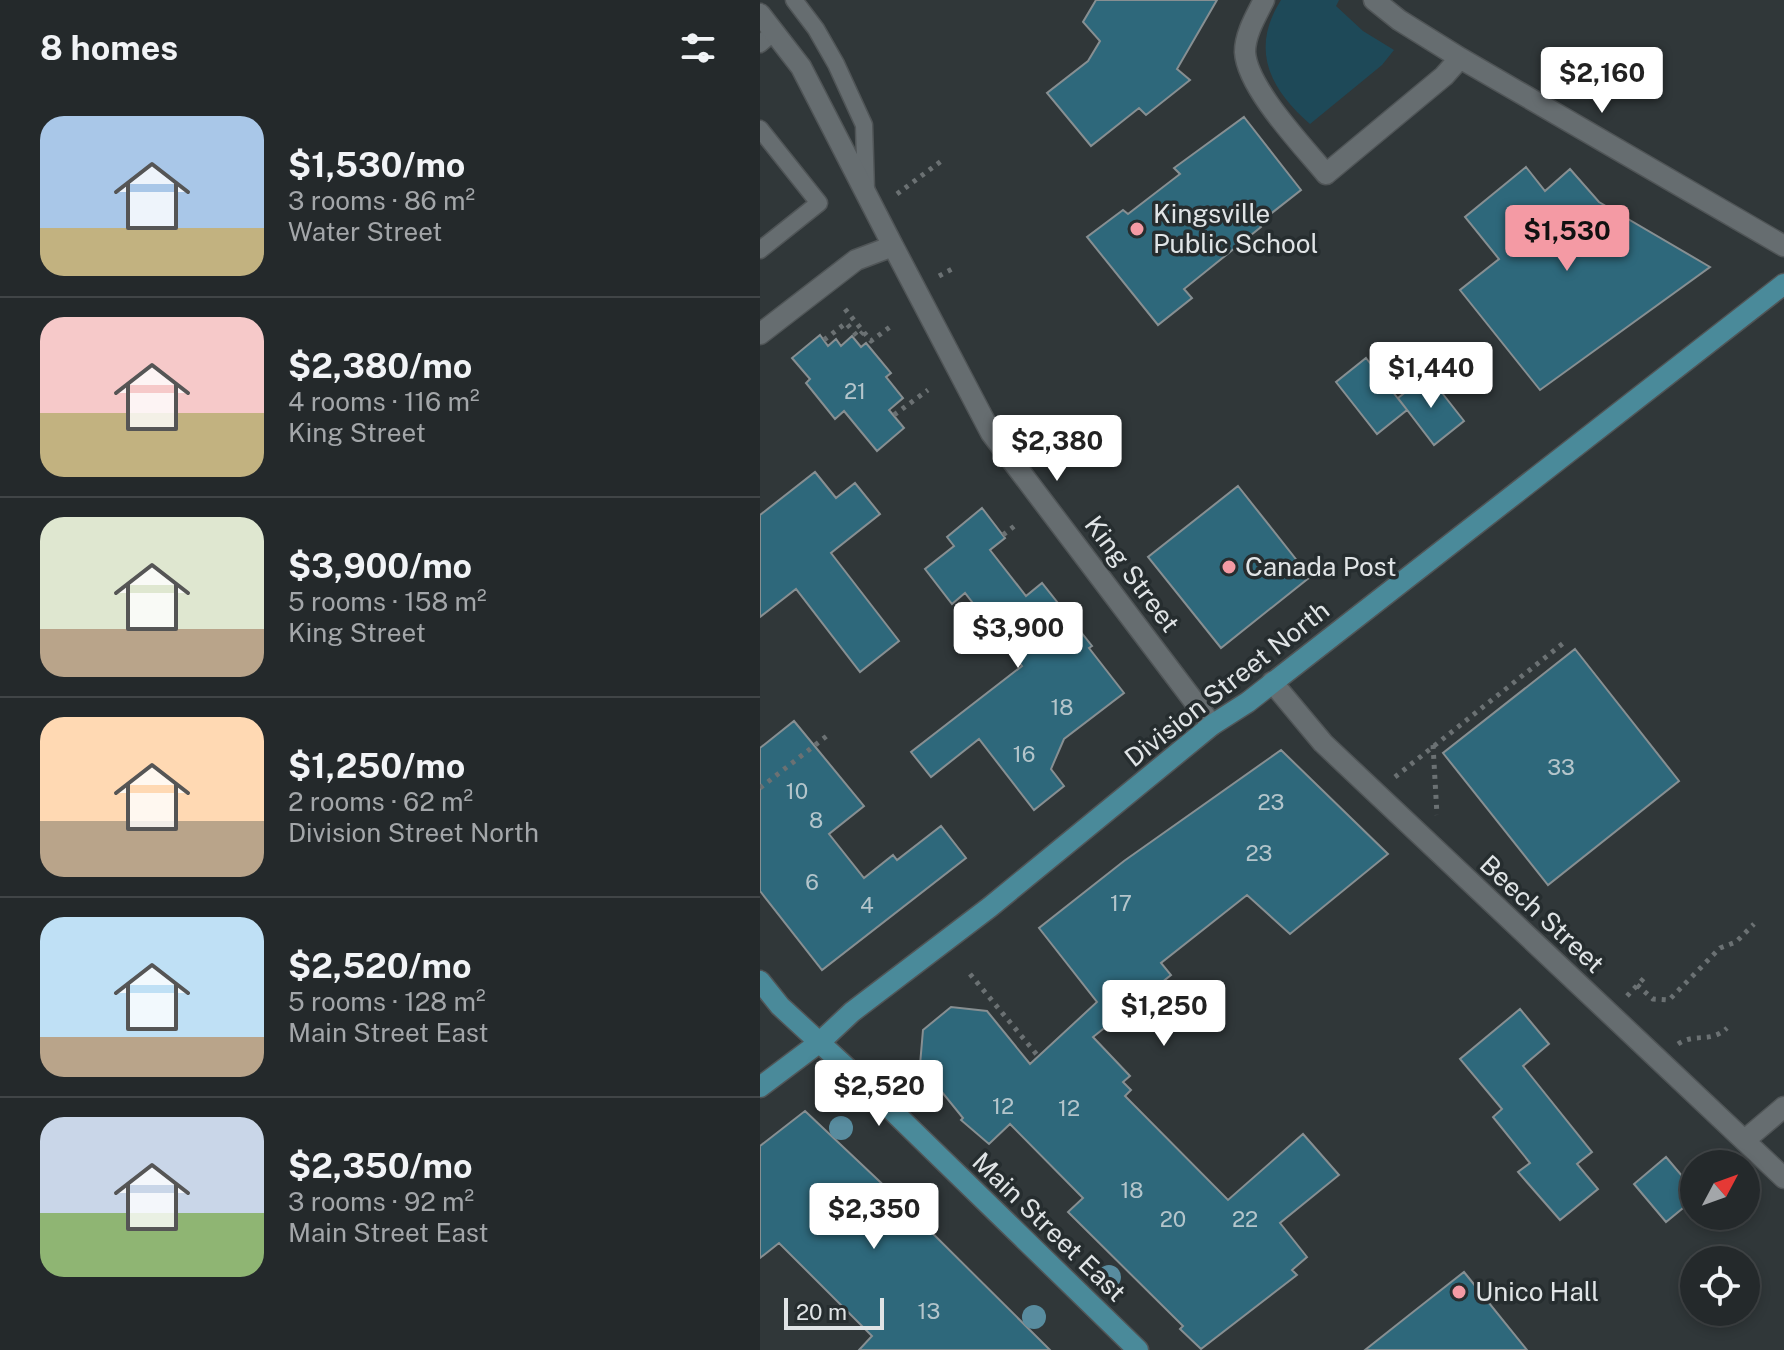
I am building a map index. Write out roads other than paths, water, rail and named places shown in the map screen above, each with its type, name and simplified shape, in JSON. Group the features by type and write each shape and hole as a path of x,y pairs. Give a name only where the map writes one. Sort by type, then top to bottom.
{"main road":[{"name":"Division Street North","path":"760,1087 990,907 1212,725 1248,702 1784,284"},
{"name":"Main Street East","path":"760,981 780,1006 1138,1350"}],"street":[{"path":"1264,0 1252,23 1245,50 1249,74 1326,174 1444,76 1460,58"},
{"path":"1374,0 1399,20 1460,58 1784,246"},
{"name":"King Street","path":"760,14 767,38 801,67 991,433 1212,725"},
{"path":"760,334 856,260 893,246"},
{"name":"Beech Street","path":"1272,682 1323,743 1784,1178"},
{"path":"1745,1140 1784,1107"}],"lane":[{"path":"794,0 816,29 836,64 864,125 866,193"},
{"path":"760,129 819,203 760,250"}],"place":[{"name":"Kingsville Public School","path":"1137,229"},
{"name":"Canada Post","path":"1229,567"},
{"name":"Unico Hall","path":"1459,1292"}]}
